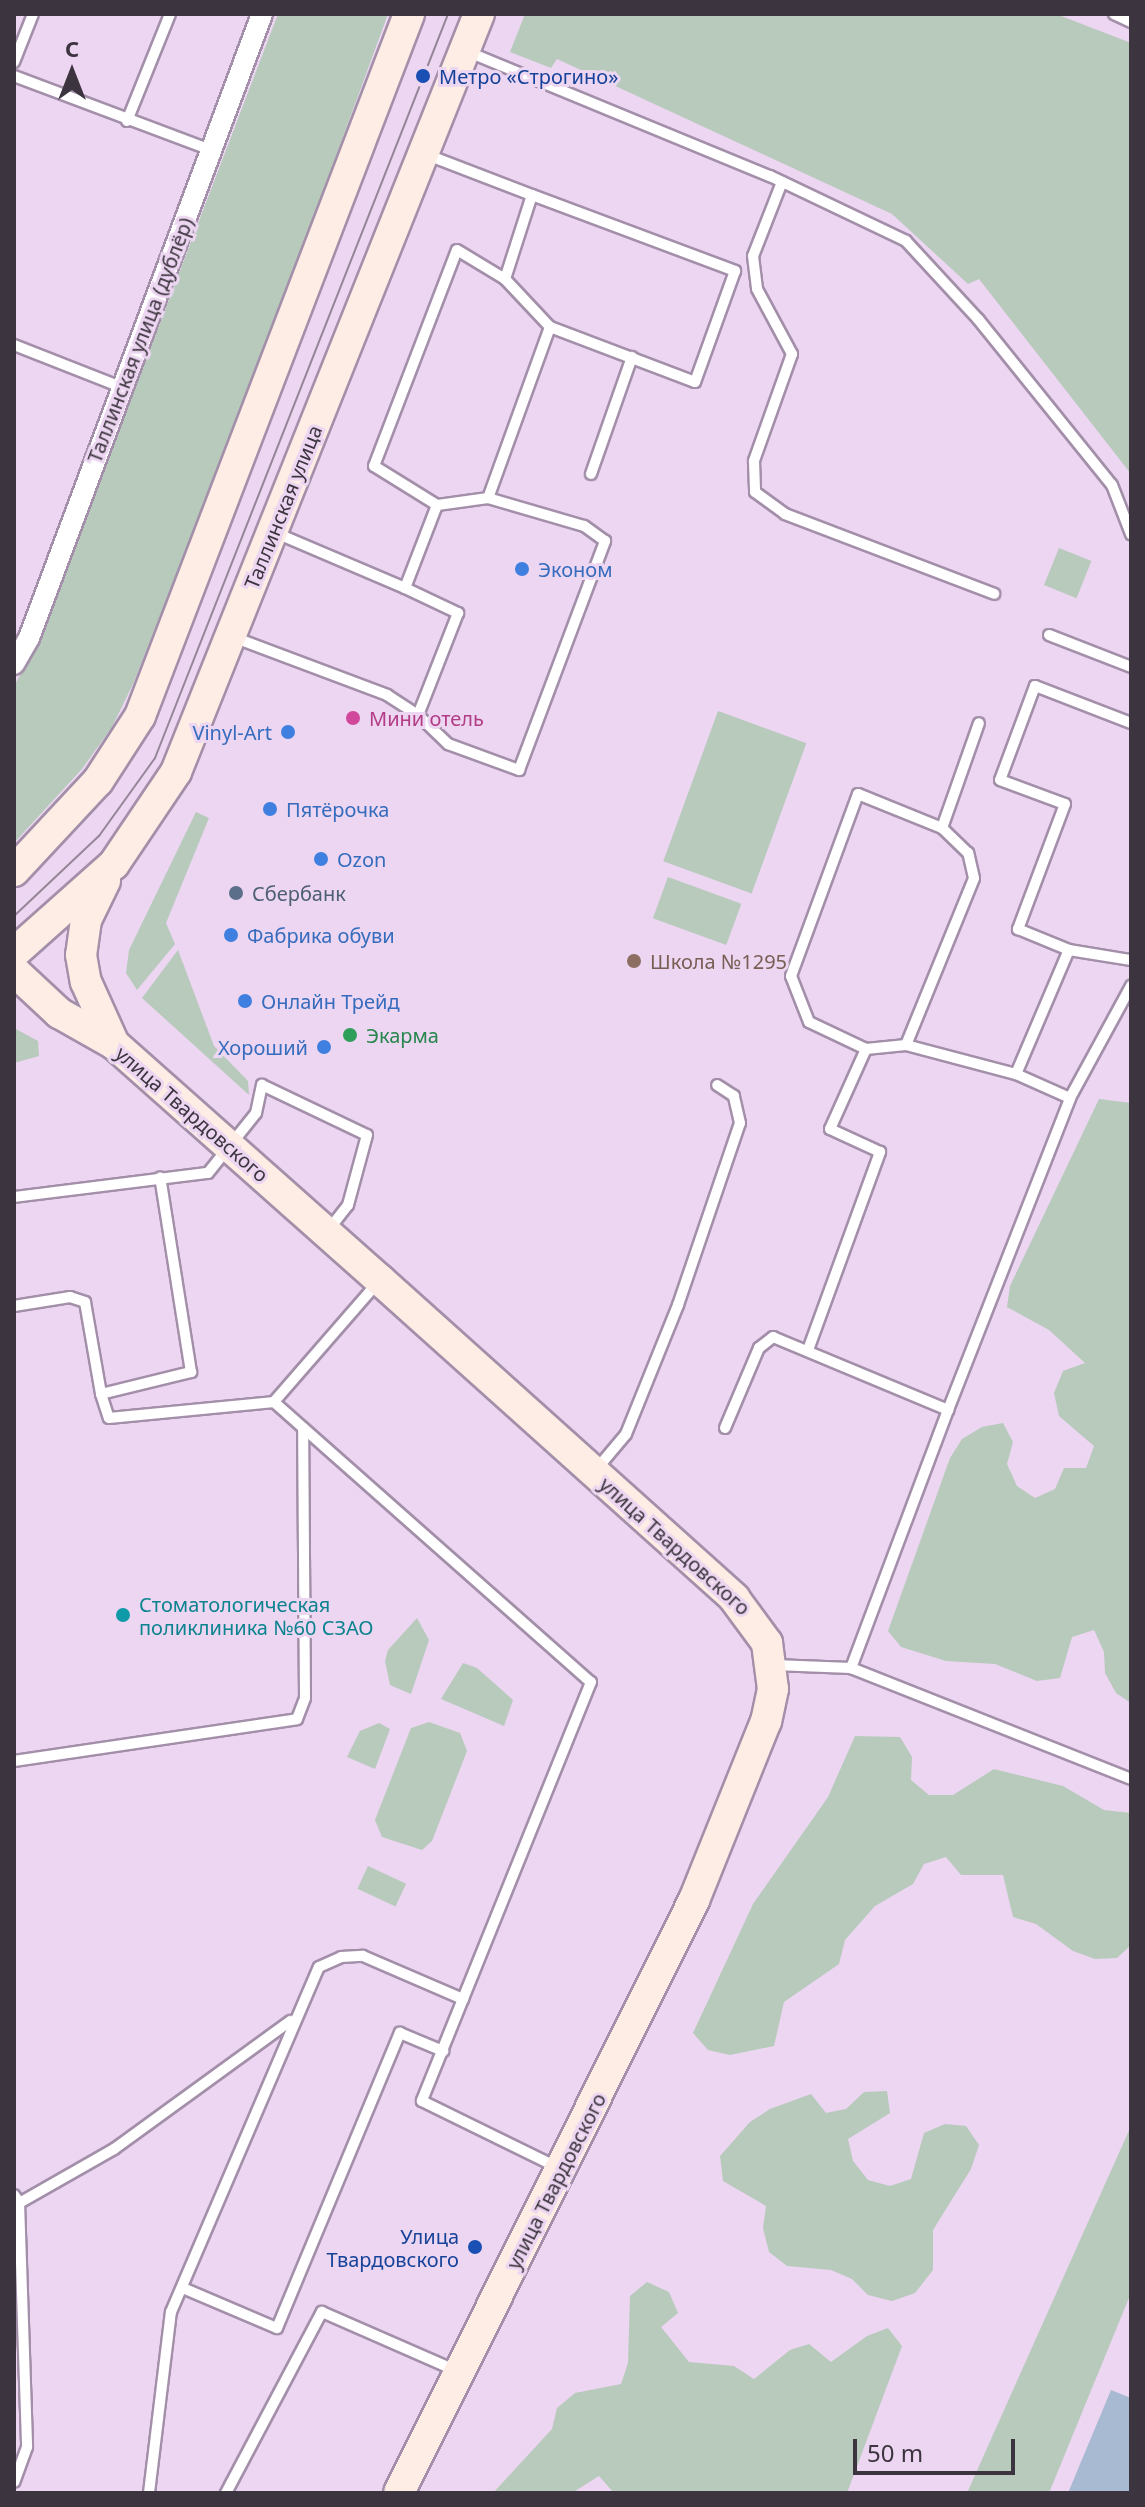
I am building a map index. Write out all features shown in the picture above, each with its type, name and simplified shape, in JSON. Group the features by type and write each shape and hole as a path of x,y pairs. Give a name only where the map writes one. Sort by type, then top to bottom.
{"main road":[{"path":"14,871 98,781 144,707 409,14"},
{"name":"Таллинская улица","path":"14,953 114,864 176,772 479,14"},
{"path":"114,864 86,920 81,948 86,982 114,1044"},
{"name":"улица Твардовского","path":"14,971 59,1013 114,1044 327,1232 749,1613 765,1638 771,1665 766,1721 694,1900 399,2493"},
{"path":"14,1004 59,1013"}],"street":[{"name":"Таллинская улица (дублёр)","path":"14,664 29,638 262,14"}],"lane":[{"path":"14,62 33,14"},
{"path":"127,121 170,14"},
{"path":"1114,14 1131,22"},
{"path":"464,50 782,182 906,241 978,319 1112,485 1131,534"},
{"path":"14,76 211,150"},
{"path":"231,636 387,695 418,715 448,744 519,770 605,541 584,526 488,498 437,505 374,466 457,250 505,279 550,327 695,382 735,271 423,153"},
{"path":"782,182 753,256 757,289 792,354 754,461 755,492 785,514 994,594"},
{"path":"505,279 532,195"},
{"path":"488,498 550,327"},
{"path":"14,345 121,387"},
{"path":"591,474 632,357"},
{"path":"405,588 437,505"},
{"path":"273,532 458,613 418,715"},
{"path":"1049,635 1131,667"},
{"path":"1131,723 1035,686 1000,780 1065,804 1018,929 1069,950 1131,960"},
{"path":"942,828 979,723"},
{"path":"906,1045 974,878 968,853 942,828 858,794 791,976 809,1022 866,1049 906,1045 1016,1074 1070,1098"},
{"path":"1016,1074 1069,950"},
{"path":"851,1668 1070,1098 1131,986"},
{"path":"808,1350 880,1152 830,1129 866,1049"},
{"path":"14,1197 208,1173 256,1113 262,1085 367,1135 348,1205 327,1232"},
{"path":"594,1473 626,1434 678,1305 740,1123 734,1096 717,1085"},
{"path":"101,1394 191,1372 160,1177"},
{"path":"14,1306 70,1297 85,1302 101,1394 109,1418 274,1402 380,1280"},
{"path":"725,1428 764,1340 773,1337 948,1410"},
{"path":"274,1402 591,1682 422,2101 561,2169"},
{"path":"14,1761 297,1719 305,1698 303,1428"},
{"path":"771,1665 851,1668 1131,1779"},
{"path":"149,2493 171,2312 292,2020 319,1967 341,1957 363,1956 463,1999"},
{"path":"14,2482 27,2447 16,2201 114,2149 292,2020"},
{"path":"183,2288 277,2328 400,2033 443,2051"},
{"path":"226,2493 322,2312 460,2372"}],"green space":[{"path":"278,14 388,14 282,304 134,682 112,727 82,769 14,843 14,686 37,645"},
{"path":"525,14 1056,14 1131,43 1131,474 979,279 968,284 892,214 557,59 551,68 510,52"},
{"path":"1059,548 1091,561 1076,598 1044,585"},
{"path":"718,711 806,743 752,894 663,861"},
{"path":"196,812 209,818 166,923 175,944 137,990 126,973 129,950"},
{"path":"668,877 741,904 726,945 653,918"},
{"path":"178,950 214,1046 248,1081 249,1095 142,998"},
{"path":"14,1028 38,1041 39,1056 14,1063"},
{"path":"1099,1099 1131,1103 1131,1703 1116,1693 1105,1673 1104,1652 1094,1630 1072,1637 1060,1678 1037,1681 995,1664 946,1661 901,1647 888,1631 950,1458 962,1439 982,1427 1003,1423 1013,1442 1007,1464 1017,1486 1035,1498 1055,1489 1064,1468 1086,1468 1094,1446 1059,1416 1054,1393 1063,1371 1085,1363 1049,1330 1007,1307 1010,1286"},
{"path":"417,1618 429,1640 411,1694 390,1685 385,1661 388,1650"},
{"path":"463,1663 477,1668 513,1700 504,1726 441,1699"},
{"path":"429,1722 460,1733 467,1751 432,1841 422,1850 382,1837 375,1820 411,1728"},
{"path":"379,1723 390,1729 375,1769 347,1757 360,1731"},
{"path":"855,1736 900,1737 912,1757 911,1780 929,1795 953,1795 994,1769 1063,1786 1104,1810 1131,1813 1131,1945 1117,1958 1095,1959 1073,1951 1036,1924 1013,1917 1003,1875 961,1875 946,1857 924,1864 913,1884 875,1906 845,1940 839,1964 784,2002 774,2046 730,2055 708,2050 693,2033 753,1904 828,1797"},
{"path":"368,1866 406,1884 395,1906 357,1889"},
{"path":"887,2091 890,2113 848,2139 853,2161 868,2180 890,2186 911,2179 924,2133 945,2124 966,2126 979,2145 971,2169 933,2230 933,2270 915,2293 892,2301 868,2295 852,2279 831,2270 787,2266 769,2252 763,2228 766,2206 723,2181 720,2156 750,2122 770,2109 811,2094 826,2113 846,2109 864,2092"},
{"path":"1131,2126 1131,2293 1049,2493 967,2493"},
{"path":"647,2282 669,2292 678,2313 661,2327 689,2362 734,2366 754,2379 790,2350 809,2344 831,2362 867,2336 888,2328 902,2346 847,2493 614,2493 599,2476 572,2493 493,2493 552,2429 557,2408 575,2393 621,2384 628,2363 630,2296"}],"water":[{"path":"1111,2390 1131,2398 1131,2493 1068,2493"}],"tram line":[{"path":"14,916 99,836 155,758 448,14"}],"place":[{"name":"Метро «Строгино»","path":"423,76"},
{"name":"Эконом","path":"522,569"},
{"name":"Мини отель","path":"353,718"},
{"name":"Vinyl-Art","path":"288,732"},
{"name":"Пятёрочка","path":"270,809"},
{"name":"Ozon","path":"321,859"},
{"name":"Сбербанк","path":"236,893"},
{"name":"Фабрика обуви","path":"231,935"},
{"name":"Школа №1295","path":"634,961"},
{"name":"Онлайн Трейд","path":"245,1001"},
{"name":"Экарма","path":"350,1035"},
{"name":"Хороший","path":"324,1047"},
{"name":"Стоматологическая поликлиника №60 СЗАО","path":"123,1615"},
{"name":"Улица Твардовского","path":"475,2247"}]}
